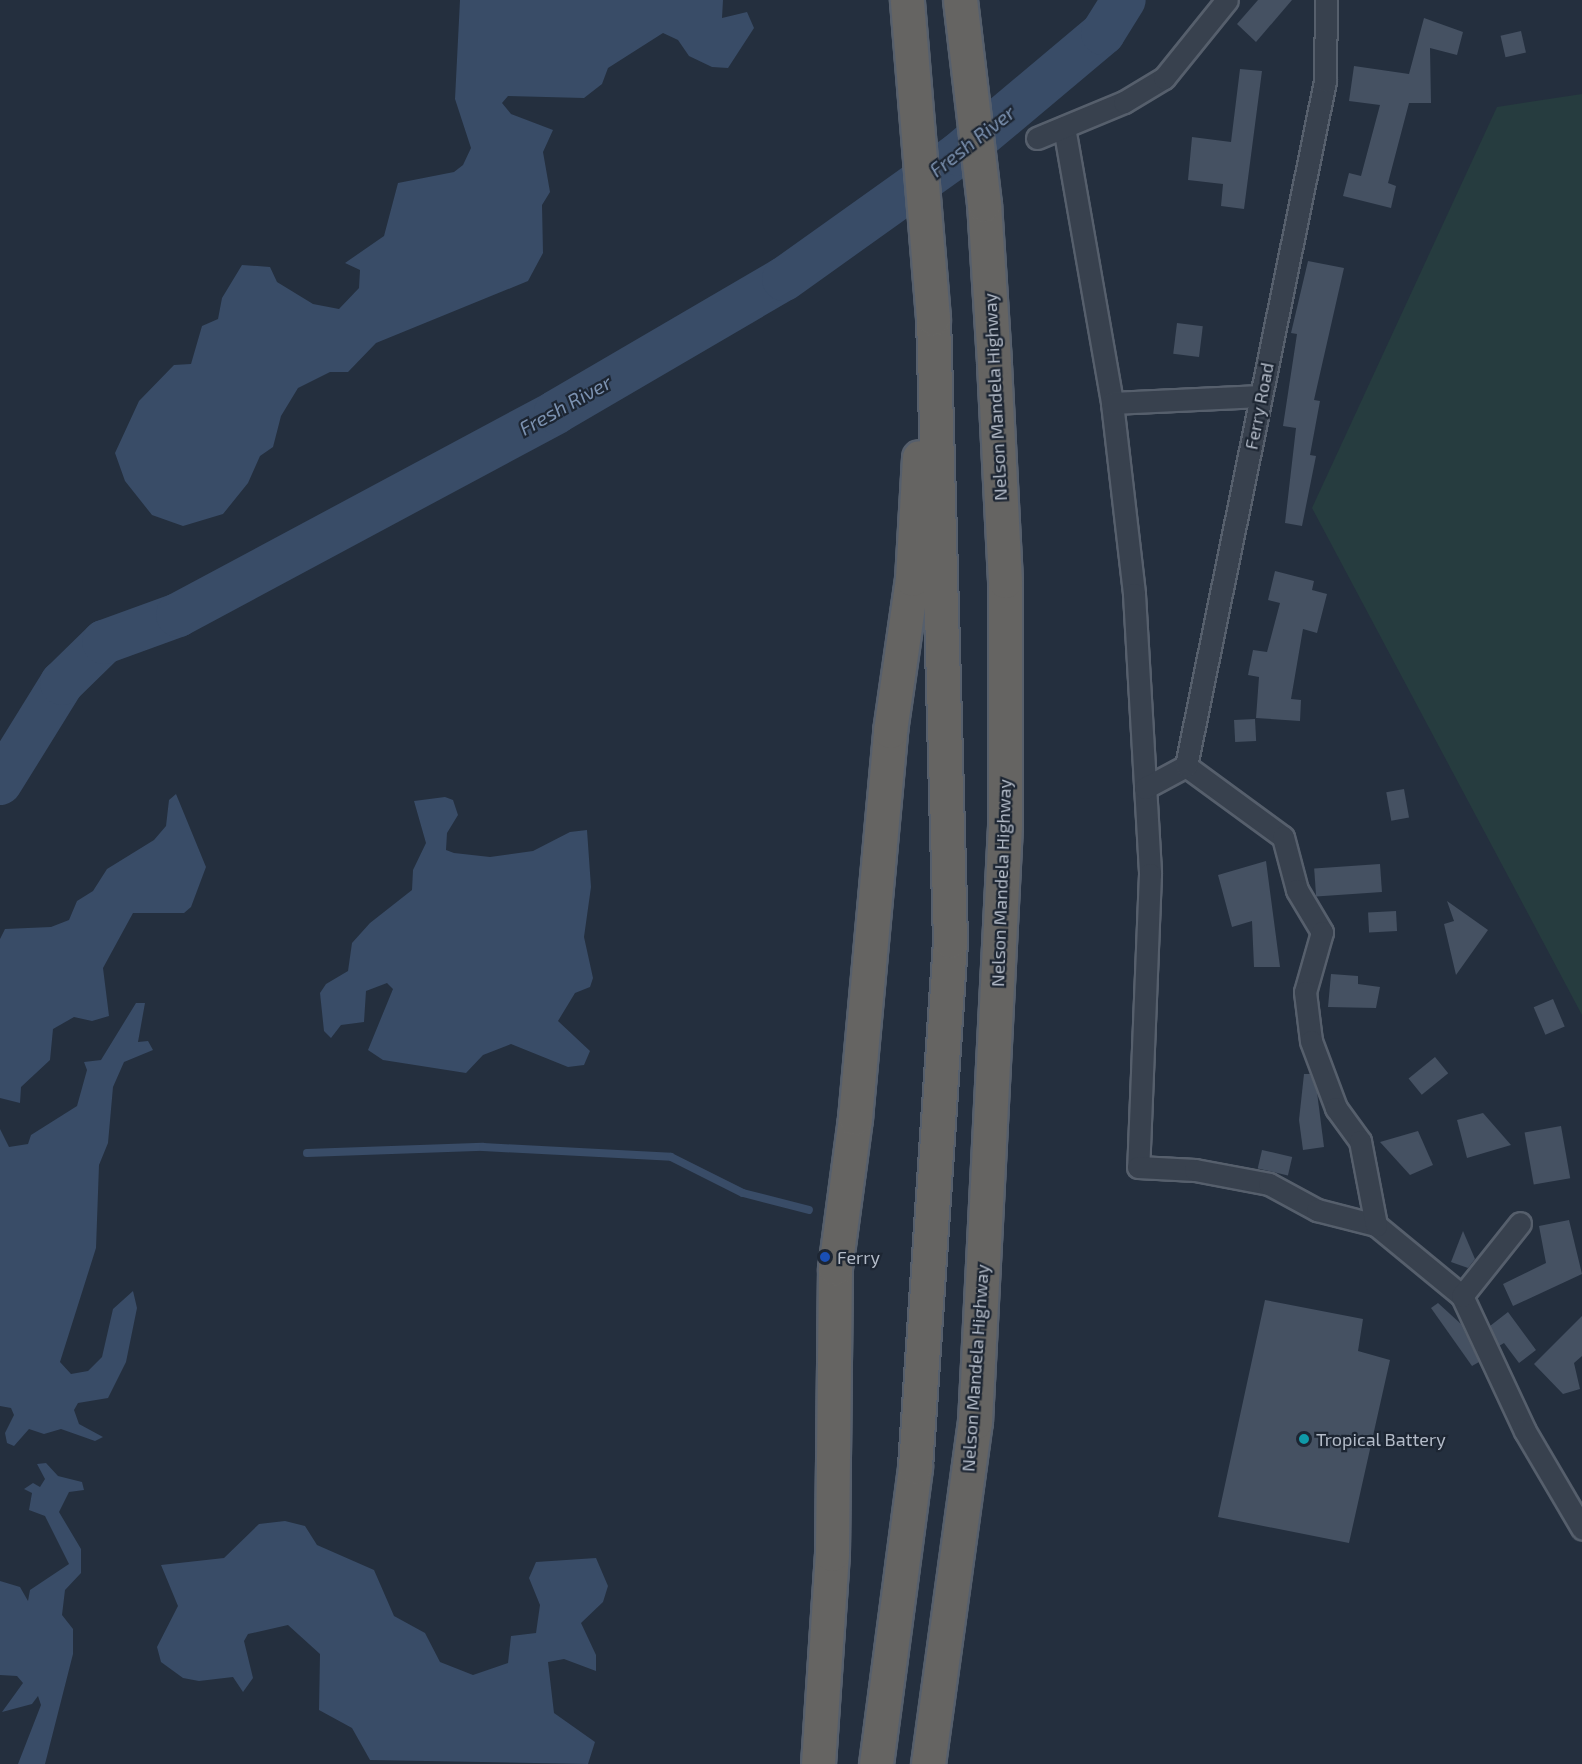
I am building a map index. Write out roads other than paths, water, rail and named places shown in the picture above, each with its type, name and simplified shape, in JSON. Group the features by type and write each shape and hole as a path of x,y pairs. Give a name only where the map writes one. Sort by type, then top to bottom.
{"highway":[{"path":"876,1764 915,1467 950,941 930,252 907,0"},
{"name":"Nelson Mandela Highway","path":"928,1764 975,1422 1005,825 1005,580 984,204 961,8"},
{"path":"818,1764 832,1554 835,1268 855,1118 890,731 912,579 933,318"}],"street":[{"path":"1037,138 1164,78 1227,0"},
{"name":"Ferry Road","path":"1186,766 1325,81 1326,0"},
{"path":"1064,127 1112,403 1134,594 1149,874 1138,1167 1195,1170 1269,1184 1317,1210 1376,1225 1462,1296 1525,1431 1582,1528"},
{"path":"1112,403 1261,396"},
{"path":"1145,788 1186,766 1283,837 1297,890 1322,932 1305,992 1311,1041 1336,1108 1360,1142 1376,1225"},
{"path":"1462,1296 1520,1223"}],"water":[{"path":"460,0 723,0 722,18 747,12 754,28 728,68 712,67 689,56 678,40 663,33 608,68 602,84 584,98 508,96 502,103 511,114 553,130 543,152 550,192 542,205 543,253 528,281 376,343 348,372 330,372 298,388 281,416 273,447 260,456 248,483 223,514 183,526 152,515 125,481 115,453 139,401 174,365 191,364 202,326 218,319 222,298 242,265 270,267 277,282 313,304 339,309 359,288 360,270 345,263 384,236 398,183 454,172 463,165 471,148 455,99"},
{"path":"176,794 206,867 191,907 184,913 133,913 103,968 109,1016 92,1021 74,1017 53,1029 50,1060 21,1087 20,1103 0,1098 0,939 5,929 51,927 69,920 77,901 93,891 107,869 154,840 166,826 169,800"},
{"path":"445,797 453,800 458,815 447,833 446,850 454,853 490,857 533,851 570,832 587,830 591,887 584,937 593,978 590,987 575,993 558,1021 590,1051 584,1065 568,1067 511,1044 483,1055 466,1073 383,1060 368,1050 393,989 387,983 366,991 364,1022 341,1025 331,1038 324,1031 320,993 326,984 348,971 352,943 370,923 412,890 413,870 426,843 414,801"},
{"path":"136,1003 145,1003 138,1042 148,1041 153,1050 124,1062 113,1087 108,1143 99,1165 96,1248 60,1362 71,1374 88,1371 102,1357 113,1309 133,1291 137,1308 126,1362 108,1398 78,1403 74,1410 79,1424 103,1437 95,1441 61,1429 44,1434 29,1429 14,1446 7,1443 5,1433 14,1415 11,1408 0,1406 0,1129 9,1147 28,1144 31,1135 77,1106 87,1070 84,1062 101,1060"},
{"path":"46,1463 58,1476 82,1482 84,1490 69,1492 59,1512 81,1549 81,1573 65,1590 62,1615 73,1629 73,1654 45,1764 18,1764 41,1705 38,1696 32,1704 2,1712 23,1683 17,1676 0,1675 0,1581 20,1587 28,1601 30,1590 69,1564 45,1516 29,1510 32,1493 24,1489 33,1483 40,1487 45,1479 37,1464"},
{"path":"285,1521 305,1526 317,1545 374,1570 394,1616 425,1633 440,1662 473,1675 508,1663 511,1636 536,1633 540,1605 529,1578 536,1562 596,1558 608,1586 603,1602 581,1623 596,1655 596,1671 564,1659 548,1662 554,1713 595,1742 588,1764 370,1760 352,1728 319,1710 320,1654 288,1625 248,1634 244,1641 253,1678 243,1692 233,1677 199,1681 183,1678 161,1662 157,1647 178,1606 161,1565 224,1558 259,1524"}],"waterway":[{"name":"Fresh River","path":"0,783 62,683 104,642 178,615 556,412 784,279 959,154 1103,33 1124,0"},
{"path":"307,1153 483,1147 671,1157 743,1193 809,1210"}],"place":[{"name":"Ferry","path":"825,1257"},
{"name":"Tropical Battery","path":"1304,1439"}]}
